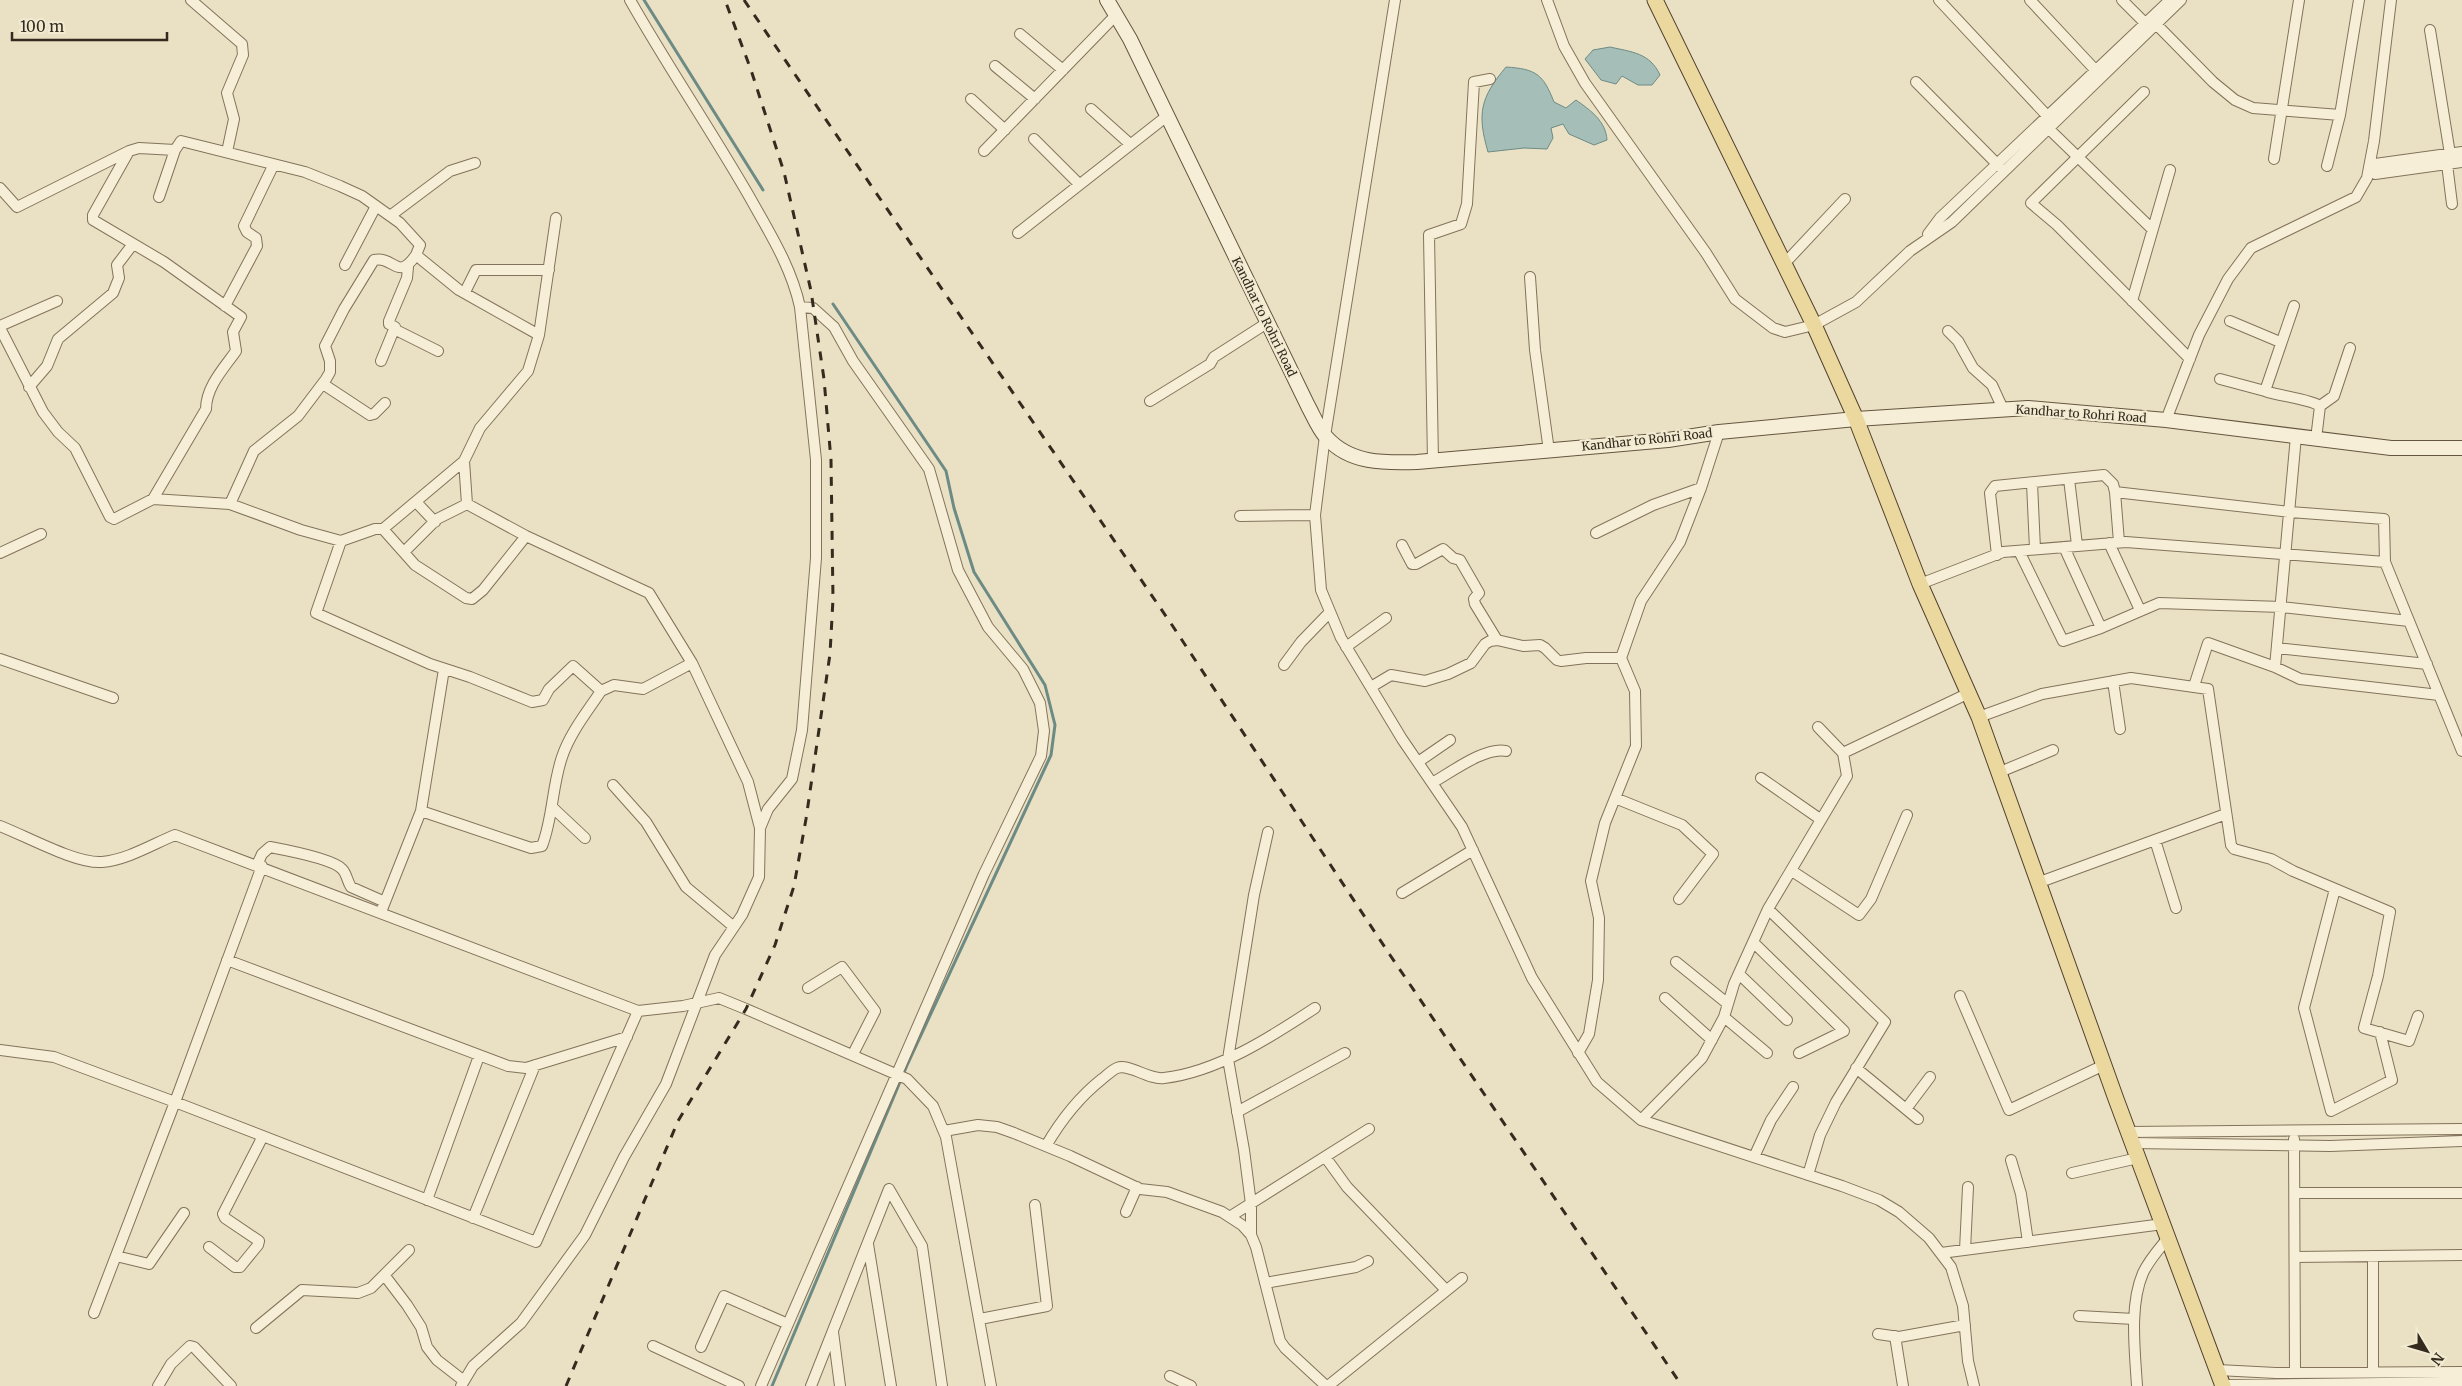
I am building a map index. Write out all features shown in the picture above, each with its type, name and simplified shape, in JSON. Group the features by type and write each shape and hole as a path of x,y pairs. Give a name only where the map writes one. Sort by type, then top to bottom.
{"main road":[{"path":"1655,0 1814,325 1856,419 1920,584 1980,718 2130,1138 2228,1382"}],"street":[{"path":"192,0 242,44 243,55 227,93 234,119 227,152"},
{"path":"630,0 718,142 783,257 795,283 800,307 816,460 816,558 802,730 792,778 768,809 760,828"},
{"name":"Kandhar to Rohri Road","path":"1107,0 1167,116 1308,406 1326,436 1349,454 1379,464 1668,440 1719,432 1856,419 2028,408 2166,420 2391,448 2462,448"},
{"path":"1395,0 1315,515 1321,590 1330,612 1346,646 1371,687 1462,827 1532,978 1597,1082 1641,1120 1879,1200 1899,1212 1929,1238 1951,1267 1964,1306 1968,1361 1974,1386"},
{"path":"1547,0 1564,46 1585,83 1706,253 1735,299 1773,328 1785,332 1814,325 1856,302 1923,241 1952,222 2001,168 2051,123 2152,25 2181,0"},
{"path":"1939,0 2051,123 2078,158 2152,229"},
{"path":"2030,0 2099,75"},
{"path":"2122,0 2235,100 2253,108 2340,115"},
{"path":"2152,25 2170,0"},
{"path":"2274,159 2299,0"},
{"path":"2328,166 2340,115 2359,0"},
{"path":"2166,420 2199,336 2228,279 2251,248 2356,197 2366,178 2374,141 2391,0"},
{"path":"984,151 1116,15"},
{"path":"2430,30 2448,159 2452,204"},
{"path":"1020,34 1063,70"},
{"path":"995,66 1035,99"},
{"path":"1433,461 1429,235 1461,224 1467,204 1474,82 1490,79"},
{"path":"1916,82 2001,168"},
{"path":"2144,92 2031,203 2057,225 2190,359"},
{"path":"971,100 1005,130"},
{"path":"1091,109 1130,144"},
{"path":"1018,232 1167,116"},
{"path":"1034,138 1080,184"},
{"path":"159,197 175,150 181,141 273,166 305,172 362,196 390,216 420,245 408,267 407,278 389,321 394,329 438,351"},
{"path":"0,188 17,207 129,151 139,148 175,150"},
{"path":"129,151 93,220 164,262 241,317 234,332 236,351 211,387 206,398 206,409 153,499"},
{"path":"2462,152 2448,159 2375,174 2375,164 2448,159 2462,162"},
{"path":"390,216 450,171 475,164"},
{"path":"225,306 257,246 256,238 247,232 244,226 273,166"},
{"path":"2132,301 2170,170"},
{"path":"1784,264 1845,199"},
{"path":"345,265 376,206"},
{"path":"57,301 0,327 43,412 58,432 75,448 110,517 114,519 153,499 230,504 301,530 341,540 374,529 383,529 464,461 480,428 528,371 540,335 556,218"},
{"path":"29,387 47,366 58,339 113,293 119,278 117,265 133,244"},
{"path":"416,254 448,282 540,335"},
{"path":"230,504 254,451 298,416 330,372 330,361 325,346 350,299 374,260 380,259 402,268 408,267"},
{"path":"465,292 476,270 549,270"},
{"path":"1530,277 1535,350 1549,451"},
{"path":"2265,391 2280,342 2294,306"},
{"path":"761,1386 901,1076 984,874 1041,756 1044,731 1040,703 1023,669 988,627 958,570 929,469 853,361 834,327 813,308 800,307"},
{"path":"2230,321 2280,342"},
{"path":"1150,401 1210,364 1214,357 1268,323"},
{"path":"381,361 394,329"},
{"path":"1948,331 1958,341 1973,368 1992,385 2004,409"},
{"path":"2316,439 2320,406 2334,396 2350,348"},
{"path":"2220,379 2296,400 2312,400 2320,406"},
{"path":"322,384 370,415 385,403"},
{"path":"1578,1053 1589,1034 1598,980 1599,918 1591,881 1605,823 1636,746 1635,691 1621,658 1641,601 1680,542 1702,488 1719,432"},
{"path":"2275,667 2287,554 2296,436"},
{"path":"464,461 467,504"},
{"path":"1996,554 1990,493 1994,486 2104,476 2113,484 2115,492 2120,542"},
{"path":"2069,479 2077,545"},
{"path":"2032,483 2036,549"},
{"path":"1596,533 1653,506 1702,488"},
{"path":"2115,492 2290,512 2384,519 2385,562 2462,751"},
{"path":"416,502 435,522"},
{"path":"404,552 435,522 467,504"},
{"path":"385,1276 421,1327 427,1347 463,1384 472,1366 521,1323 585,1235 624,1157 666,1084 715,955 734,927 759,877 760,828 748,782 692,663 649,593 526,536 467,504"},
{"path":"1240,516 1315,515"},
{"path":"383,529 415,565 466,598 472,599 483,590 526,536"},
{"path":"0,553 42,534"},
{"path":"341,540 316,613 444,669 538,703 543,700 550,689 573,666 601,691"},
{"path":"1920,584 1996,554 2120,542 2385,562"},
{"path":"2109,543 2140,610"},
{"path":"1402,545 1412,564 1416,564 1443,548 1453,558 1460,560 1479,593 1474,600 1475,604 1497,640"},
{"path":"2064,546 2102,628"},
{"path":"2019,551 2063,641 2102,628 2160,603 2282,607 2409,621"},
{"path":"1284,665 1301,642 1330,612"},
{"path":"1346,646 1386,618"},
{"path":"1371,687 1391,675 1425,681 1448,674 1471,663 1485,644 1497,640 1523,646 1540,645 1556,660 1561,662 1586,658 1621,658"},
{"path":"2194,686 2208,643 2275,667 2300,679 2439,695"},
{"path":"2277,648 2427,664"},
{"path":"0,658 113,698"},
{"path":"421,811 531,848 542,846 547,833 561,758 570,738 601,691 614,685 643,689 692,663"},
{"path":"381,912 421,811 444,669"},
{"path":"1980,718 2042,694 2131,678 2208,689 2226,814 2231,844 2234,849 2278,862 2293,871 2390,912 2378,976 2364,1028 2409,1042 2418,1016"},
{"path":"2113,681 2120,729"},
{"path":"1843,753 1969,693"},
{"path":"1641,1120 1702,1058 1724,1017 1739,974 1768,909 1847,776 1843,753 1818,728"},
{"path":"1418,762 1450,740"},
{"path":"1432,783 1477,757 1499,749 1506,751"},
{"path":"2000,772 2053,750"},
{"path":"1761,778 1820,819"},
{"path":"613,785 646,822 686,887 734,927"},
{"path":"1615,798 1682,825 1713,854 1679,899"},
{"path":"552,806 585,838"},
{"path":"2040,882 2226,814"},
{"path":"1792,871 1859,915 1871,899 1907,815"},
{"path":"0,826 48,847 89,861 102,862 122,857 175,835 638,1011 719,998 901,1076 933,1106 944,1131 991,1386"},
{"path":"1268,832 1254,894 1228,1059 1250,1204 1251,1235 1280,1341 1285,1348 1327,1386 1462,1278"},
{"path":"2154,840 2176,908"},
{"path":"94,1313 176,1102 260,866 262,854 270,847 338,866 345,871 351,887 385,902"},
{"path":"1402,892 1472,850"},
{"path":"2335,889 2304,1008 2331,1111 2392,1080 2380,1032"},
{"path":"1768,909 1885,1022 1856,1068 1820,1135 1808,1175"},
{"path":"1754,942 1844,1031 1799,1053"},
{"path":"227,960 508,1066 526,1068 627,1037"},
{"path":"1676,962 1728,1004"},
{"path":"808,988 842,967 875,1010 853,1054"},
{"path":"1739,974 1787,1020"},
{"path":"1960,996 2009,1110 2104,1066"},
{"path":"1665,998 1712,1040"},
{"path":"1046,1146 1062,1120 1081,1098 1117,1068 1124,1066 1156,1079 1172,1077 1228,1059 1280,1031 1315,1008"},
{"path":"0,1050 54,1057 176,1102 536,1242 638,1011"},
{"path":"1724,1017 1767,1053"},
{"path":"1237,1112 1345,1053"},
{"path":"427,1200 479,1056"},
{"path":"473,1218 535,1065"},
{"path":"1856,1068 1918,1119"},
{"path":"1906,1109 1930,1077"},
{"path":"1754,1157 1771,1120 1793,1087"},
{"path":"944,1131 967,1126 997,1127 1046,1146 1137,1187 1167,1192 1231,1216 1251,1235"},
{"path":"1231,1216 1326,1158 1369,1129"},
{"path":"2130,1138 2294,1132 2462,1129"},
{"path":"2294,1132 2295,1373"},
{"path":"209,1247 235,1267 240,1267 258,1245 259,1241 225,1218 223,1214 263,1136"},
{"path":"2130,1138 2330,1146 2462,1141"},
{"path":"1326,1158 1347,1187 1446,1290"},
{"path":"2072,1173 2138,1158"},
{"path":"2011,1160 2021,1194 2028,1242"},
{"path":"1126,1212 1137,1187"},
{"path":"1965,1250 1968,1187"},
{"path":"812,1386 890,1189 922,1246 942,1386"},
{"path":"2295,1194 2462,1193"},
{"path":"980,1319 1048,1306 1035,1206"},
{"path":"116,1256 149,1264 184,1213"},
{"path":"1941,1253 2028,1242 2166,1231"},
{"path":"2136,1386 2134,1319 2142,1274 2156,1252 2166,1231"},
{"path":"868,1243 891,1386"},
{"path":"256,1328 302,1290 358,1293 371,1288 409,1250"},
{"path":"2295,1257 2462,1255"},
{"path":"2373,1256 2373,1372"},
{"path":"1265,1283 1356,1267 1368,1261"},
{"path":"701,1347 724,1296 788,1324"},
{"path":"2079,1316 2134,1319"},
{"path":"1878,1334 1895,1336 1965,1325"},
{"path":"833,1331 840,1386"},
{"path":"1895,1336 1903,1386"},
{"path":"158,1386 171,1364 190,1346 194,1347 231,1386"},
{"path":"653,1346 739,1386"},
{"path":"2228,1382 2295,1373 2462,1372"},
{"path":"1170,1376 1191,1386"},
{"path":"2228,1382 2362,1384 2462,1382"}],"water":[{"path":"1610,47 1633,52 1646,58 1660,75 1652,85 1638,85 1622,76 1616,84 1601,80 1585,59 1593,50"},
{"path":"1506,67 1525,69 1537,75 1546,85 1554,102 1566,108 1576,100 1592,112 1604,127 1607,140 1594,145 1569,134 1563,124 1551,128 1553,138 1547,149 1524,148 1488,152 1483,127 1483,107 1491,88"}],"waterway":[{"path":"644,0 763,190"},
{"path":"772,1386 908,1063 1051,755 1055,725 1045,685 974,572 954,508 946,471 833,304"}],"railway":[{"path":"566,1386 678,1121 746,1009 775,945 794,886 806,819 830,654 833,599 831,460 824,379 811,291 784,172 751,70 725,0"},
{"path":"744,0 1172,625 1390,955 1682,1386"}]}
